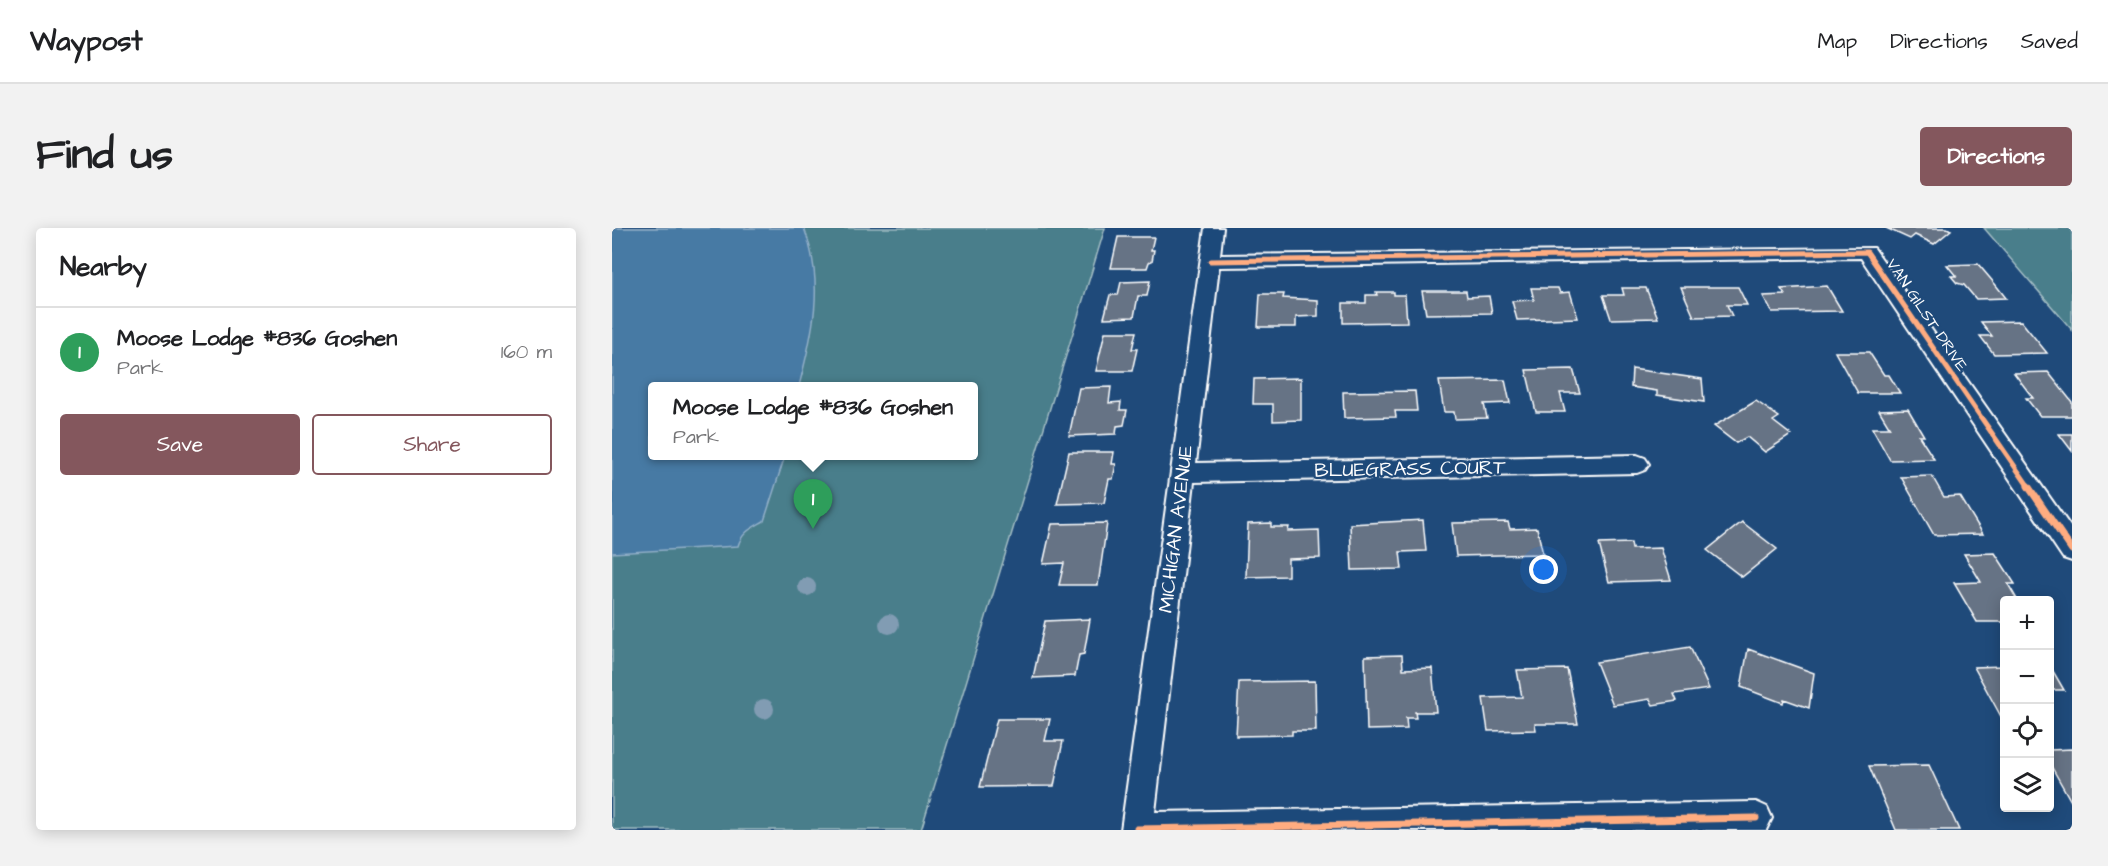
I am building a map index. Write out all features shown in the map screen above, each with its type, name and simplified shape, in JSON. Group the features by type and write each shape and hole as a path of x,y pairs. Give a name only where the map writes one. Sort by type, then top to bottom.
{"street":[{"name":"MICHIGAN AVENUE","path":"1137,830 1214,228"},
{"name":"VAN GILST DRIVE","path":"1210,261 1867,252 2072,550"},
{"name":"BLUEGRASS COURT","path":"1184,473 1637,464"},
{"path":"1137,830 1756,818"}],"green space":[{"path":"612,228 1105,228 921,830 612,830"},
{"path":"1984,228 2072,228 2072,330"}],"water":[{"path":"612,228 804,228 814,269 815,307 800,382 648,382 648,460 784,460 764,521 745,534 738,546 612,553"}],"building":[{"path":"1886,228 1947,228 1951,230 1934,244 1915,235 1910,239"},
{"path":"1118,237 1154,237 1151,250 1154,250 1152,261 1149,262 1147,268 1111,268"},
{"path":"1978,264 2006,298 1976,299 1964,285 1957,283 1951,276 1956,276 1947,265"},
{"path":"1150,281 1147,296 1138,296 1134,317 1104,318 1110,295 1118,295 1121,282"},
{"path":"1827,286 1842,311 1772,312 1763,296 1785,295 1781,289"},
{"path":"1681,287 1738,287 1747,305 1727,305 1732,316 1694,317"},
{"path":"1531,288 1558,288 1560,293 1570,292 1578,318 1517,320 1512,301 1534,300"},
{"path":"1622,288 1646,288 1658,318 1611,319 1603,295 1624,295"},
{"path":"1422,291 1466,291 1467,297 1489,296 1492,313 1426,314"},
{"path":"1376,292 1394,292 1394,295 1405,295 1407,322 1343,323 1343,303 1366,303 1366,295 1377,295"},
{"path":"1260,294 1284,294 1283,298 1318,300 1318,316 1296,317 1296,327 1258,327"},
{"path":"2021,321 2047,353 1994,354 1980,336 1992,336 1981,322"},
{"path":"1105,332 1136,332 1132,349 1137,349 1132,371 1096,371"},
{"path":"1835,352 1869,352 1884,375 1889,375 1900,393 1858,393"},
{"path":"1573,369 1580,393 1560,393 1565,412 1536,412 1526,370"},
{"path":"1632,369 1702,379 1704,402 1657,395 1657,391 1631,387"},
{"path":"2048,372 2072,402 2072,416 2040,416 2026,398 2033,398 2014,373"},
{"path":"1301,378 1301,420 1273,421 1273,404 1253,404 1254,379"},
{"path":"1505,380 1510,403 1484,404 1487,418 1455,419 1454,412 1444,412 1439,381"},
{"path":"1111,387 1109,403 1121,402 1120,410 1127,410 1124,425 1117,426 1116,434 1069,436 1079,388"},
{"path":"1415,391 1417,411 1395,411 1396,417 1344,418 1343,392"},
{"path":"1756,401 1779,417 1773,421 1791,435 1765,452 1747,437 1736,443 1714,426"},
{"path":"1908,409 1924,436 1919,436 1934,459 1890,460 1872,428 1890,428 1879,410"},
{"path":"2059,434 2072,434 2072,451"},
{"path":"1069,452 1114,452 1112,464 1116,464 1113,479 1109,479 1104,503 1057,504"},
{"path":"1932,476 1944,497 1960,496 1983,534 1934,535 1901,477"},
{"path":"1423,520 1426,551 1400,552 1402,569 1352,570 1350,524"},
{"path":"1508,522 1510,529 1537,528 1543,554 1456,556 1452,523"},
{"path":"1742,522 1777,549 1742,577 1707,550"},
{"path":"1107,523 1098,585 1059,585 1064,563 1043,564 1052,524"},
{"path":"1271,523 1271,527 1289,527 1288,531 1319,530 1320,558 1288,559 1288,576 1246,577 1248,524"},
{"path":"1631,543 1632,549 1661,548 1671,580 1609,582 1599,544"},
{"path":"1995,553 2015,584 2008,584 2015,596 2000,596 2000,622 1977,622 1954,583 1981,582 1964,554"},
{"path":"1090,619 1084,654 1079,655 1075,676 1033,678 1045,621"},
{"path":"1690,647 1709,689 1674,694 1677,701 1653,705 1650,699 1613,705 1596,662"},
{"path":"1748,649 1814,673 1809,708 1784,699 1783,703 1741,687"},
{"path":"1402,655 1403,669 1432,668 1436,712 1415,712 1416,718 1406,718 1407,729 1367,730 1365,656"},
{"path":"2000,666 2000,715 1974,667"},
{"path":"1567,669 1578,724 1535,724 1536,730 1488,731 1483,698 1522,697 1517,670"},
{"path":"2054,673 2064,690 2054,690"},
{"path":"1315,681 1316,731 1292,731 1292,735 1236,736 1239,682"},
{"path":"997,719 1050,719 1045,741 1063,741 1054,786 980,787"},
{"path":"2072,749 2072,803 2054,771 2054,750"},
{"path":"1929,765 1959,830 1896,830 1869,766"}],"cycle path":[{"path":"1210,261 1867,252 2072,550"},
{"path":"1137,829 1756,818"}],"place":[{"name":"Moose Lodge #836 Goshen","path":"813,529"}]}
